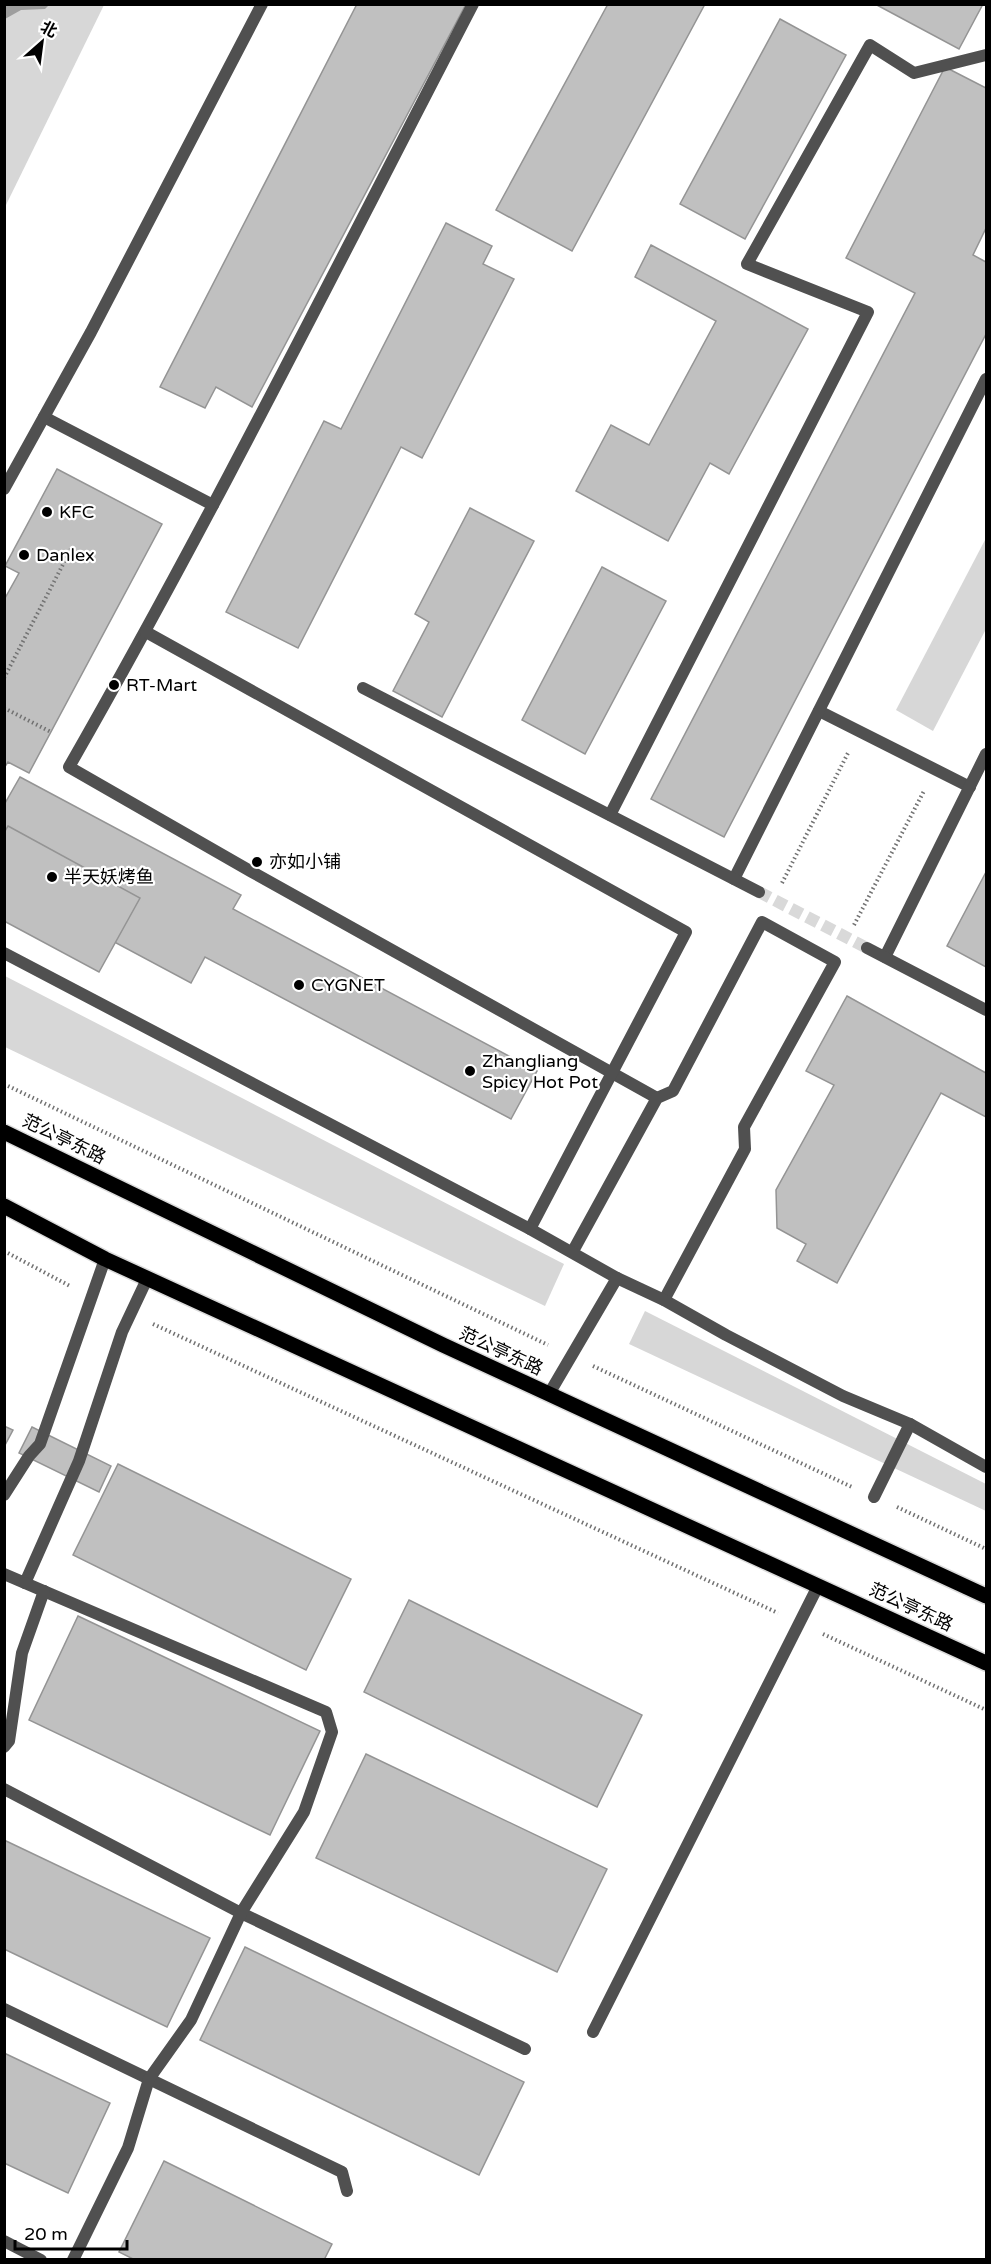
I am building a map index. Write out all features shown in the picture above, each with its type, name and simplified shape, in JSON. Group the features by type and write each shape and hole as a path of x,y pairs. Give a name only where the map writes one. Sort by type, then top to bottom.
{"main road":[{"name":"范公亭东路","path":"4,1132 443,1346 987,1596"},
{"name":"范公亭东路","path":"4,1206 147,1279 987,1663"}],"street":[{"path":"4,489 224,81 262,4"},
{"path":"473,4 146,632 69,767 657,1098"},
{"path":"610,815 868,312 747,264 870,45 915,73 987,55"},
{"path":"734,879 987,380"},
{"path":"44,417 213,505"},
{"path":"146,632 686,932 530,1229"},
{"path":"363,688 759,892"},
{"path":"819,711 970,787"},
{"path":"885,957 987,754"},
{"path":"573,1251 657,1098 673,1091 762,922 834,962 744,1127 745,1149 664,1300"},
{"path":"867,948 987,1010"},
{"path":"4,952 573,1251 617,1278 664,1300 843,1396 910,1424 987,1467"},
{"path":"4,1495 29,1456 40,1444 105,1259"},
{"path":"549,1394 617,1278"},
{"path":"25,1583 78,1461 122,1332 147,1279"},
{"path":"874,1497 910,1424"},
{"path":"4,1574 326,1712 332,1732 304,1812 241,1913 191,2020 149,2079 128,2148 73,2259"},
{"path":"593,2032 818,1586"},
{"path":"4,1747 9,1741 22,1653 44,1591"},
{"path":"4,1789 241,1913 525,2049"},
{"path":"4,2009 342,2172 347,2191"},
{"path":"4,2241 41,2259"}],"path":[{"path":"4,678 71,549"},
{"path":"4,708 51,732"},
{"path":"762,922 860,731"},
{"path":"834,962 928,782"},
{"path":"4,1084 571,1356 987,1549"},
{"path":"4,1251 91,1298"},
{"path":"132,1313 987,1710"}],"shaded area":[{"path":"5,4 49,5 45,9 21,10 5,19"},
{"path":"5,5 104,5 5,207"},
{"path":"986,538 986,629 933,731 896,710"},
{"path":"5,976 564,1264 545,1306 5,1047"},
{"path":"645,1311 986,1484 986,1511 629,1344"}],"building":[{"path":"357,4 466,4 252,407 216,387 205,408 160,387"},
{"path":"608,4 705,4 572,251 496,210"},
{"path":"875,4 983,4 959,49"},
{"path":"780,19 846,55 745,239 680,204"},
{"path":"945,67 986,88 986,228 973,255 986,262 986,334 724,837 651,799 915,293 846,258"},
{"path":"446,223 492,246 483,264 514,279 422,458 401,447 298,648 226,612 324,421 341,429"},
{"path":"651,245 808,329 729,474 710,463 668,541 576,491 611,425 649,445 716,321 635,277"},
{"path":"57,469 162,524 29,773 8,762 4,768 4,600 19,573 5,566"},
{"path":"470,508 534,541 442,717 393,691 429,622 415,614"},
{"path":"602,567 666,601 585,754 522,720"},
{"path":"20,777 241,895 233,909 537,1071 511,1119 205,957 191,983 4,883 4,805"},
{"path":"8,826 140,898 99,972 4,921 4,833"},
{"path":"986,872 986,967 947,946"},
{"path":"847,996 986,1073 986,1117 941,1093 837,1283 797,1261 806,1244 777,1228 776,1190 834,1085 806,1071"},
{"path":"4,1426 13,1430 4,1447"},
{"path":"32,1427 111,1466 99,1492 19,1453"},
{"path":"118,1464 351,1579 306,1670 73,1555"},
{"path":"409,1600 642,1715 597,1807 364,1692"},
{"path":"78,1616 320,1731 270,1835 29,1720"},
{"path":"366,1754 607,1869 557,1972 316,1858"},
{"path":"4,1840 210,1938 167,2027 4,1949"},
{"path":"245,1947 524,2082 479,2175 200,2040"},
{"path":"4,2053 110,2103 68,2193 4,2163"},
{"path":"164,2161 332,2244 324,2260 135,2260 119,2252"}],"tunnel":[{"path":"759,892 867,948"}],"place":[{"name":"KFC","path":"47,512"},
{"name":"Danlex","path":"24,555"},
{"name":"RT-Mart","path":"114,685"},
{"name":"亦如小铺","path":"257,862"},
{"name":"半天妖烤鱼","path":"52,877"},
{"name":"CYGNET","path":"299,985"},
{"name":"Zhangliang Spicy Hot Pot","path":"470,1071"}]}
